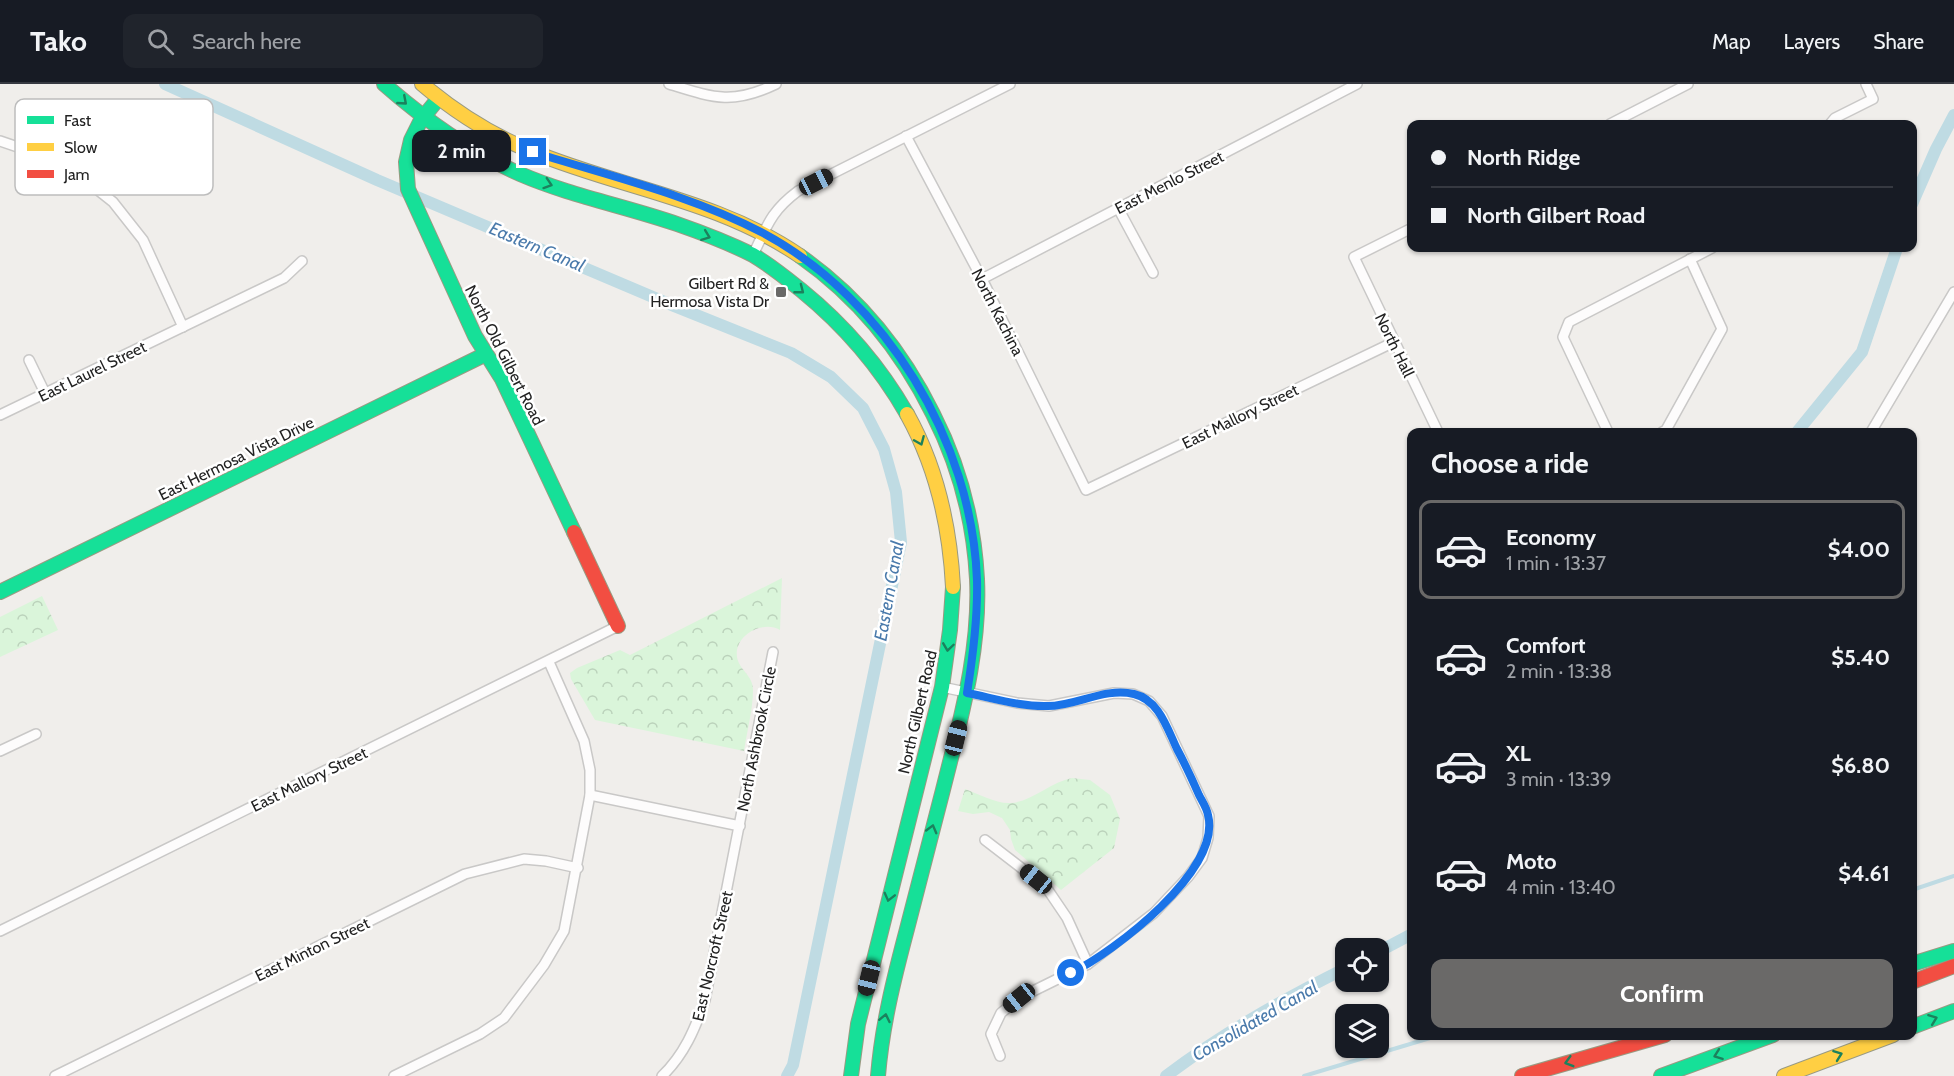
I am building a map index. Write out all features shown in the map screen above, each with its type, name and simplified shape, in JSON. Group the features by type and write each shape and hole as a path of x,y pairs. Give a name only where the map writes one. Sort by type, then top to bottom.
{"main road":[{"name":"North Gilbert Road","path":"384,84 422,118 499,164 542,183 657,218 753,255 834,317 881,370 906,408 927,457 939,495 952,574 949,644 942,687 858,1024 851,1076"},
{"path":"422,84 438,99 485,129 533,152 666,194 763,233 822,273 860,309 917,382 939,423 966,500 974,544 977,615 967,693 893,982 882,1034 878,1076"},
{"name":"North Old Gilbert Road","path":"438,99 414,130 406,153 405,172 408,189 475,336 506,389 618,627"},
{"name":"East Hermosa Vista Drive","path":"0,592 486,354"},
{"path":"1917,962 1954,951"},
{"path":"1917,980 1954,966"},
{"path":"1917,1025 1954,1011"},
{"path":"1521,1076 1647,1040"},
{"path":"1661,1076 1759,1040"},
{"path":"1784,1076 1880,1040"}],"street":[{"path":"669,84 718,98 741,98 776,84"},
{"path":"753,255 771,216 781,204 798,191 1010,84"},
{"name":"East Menlo Street","path":"982,279 1357,84"},
{"path":"1833,120 1874,99 1866,84"},
{"path":"1617,120 1683,85"},
{"name":"North Kachina","path":"906,136 982,279 1086,489"},
{"path":"0,141 15,147"},
{"path":"104,195 113,202 143,240 183,327"},
{"path":"1118,208 1153,273"},
{"name":"North Hall","path":"1407,230 1354,257 1436,428"},
{"path":"1606,428 1563,337 1569,322 1704,252"},
{"path":"1667,428 1722,329 1690,259"},
{"name":"East Laurel Street","path":"0,415 284,278 302,261"},
{"path":"1873,428 1954,292"},
{"name":"East Mallory Street","path":"1086,489 1394,342"},
{"path":"29,360 45,393"},
{"name":"East Mallory Street","path":"0,931 618,627"},
{"name":"North Ashbrook Circle","path":"740,826 773,652"},
{"path":"394,1076 480,1034 504,1018 544,965 564,932 591,795 590,770 584,741 549,662"},
{"path":"942,687 1017,703 1048,706 1114,693 1133,694 1149,700 1162,717 1209,816 1208,838 1202,858 1154,913 1088,964 1019,998 1000,1013 991,1034 1000,1056"},
{"path":"0,752 36,734"},
{"path":"591,795 740,826"},
{"name":"East Norcroft Street","path":"662,1076 674,1064 694,1032 705,1000 740,826"},
{"path":"985,840 1046,887 1068,918 1088,964"},
{"name":"East Minton Street","path":"55,1076 465,874 524,859 578,868"}],"green space":[{"path":"782,578 780,630 773,627 758,628 745,636 737,649 738,662 751,680 753,690 744,751 595,720 571,679 570,673 620,650 630,655"},
{"path":"42,596 58,630 0,657 0,617"},
{"path":"1072,778 1090,780 1110,795 1120,819 1114,848 1061,890 1015,850 1010,830 1002,818 989,812 973,814 958,811 965,789 994,800 1011,803 1019,802 1056,783"}],"waterway":[{"name":"Eastern Canal","path":"165,84 198,99"},
{"name":"Eastern Canal","path":"213,106 377,180 791,353 831,377 863,408 884,449 896,492 901,542 793,1065 787,1076"},
{"name":"Consolidated Canal","path":"1917,193 1954,115"},
{"name":"Consolidated Canal","path":"1800,428 1862,352 1896,252"},
{"path":"1917,888 1954,876"},
{"name":"Consolidated Canal","path":"1389,946 1407,937"},
{"name":"Consolidated Canal","path":"1166,1076 1209,1045 1253,1018 1335,974"},
{"path":"1304,1076 1423,1040"}],"traffic: fast":[{"path":"384,84 449,134 483,156 520,174 559,189 687,227 753,255 801,290 832,317 872,362 907,414"},
{"path":"438,99 421,120 411,140 406,162 408,189 475,336 502,379 574,532"},
{"path":"800,256 859,307 907,368 933,414 950,453 964,494 973,536 977,579 976,625 966,695 893,984 882,1039 878,1076"},
{"path":"0,592 486,354"},
{"path":"851,1076 858,1024 942,687 953,587"},
{"path":"1917,962 1954,951"},
{"path":"1917,1025 1954,1011"},
{"path":"1661,1076 1759,1040"}],"traffic: slow":[{"path":"422,84 474,122 516,145 565,164 703,208 769,237 800,256"},
{"path":"907,414 926,455 940,498 949,542 953,587"},
{"path":"1784,1076 1880,1040"}],"traffic: jam":[{"path":"574,532 618,626"},
{"path":"1917,980 1954,966"},
{"path":"1522,1076 1648,1040"}],"place":[{"name":"Gilbert Rd & Hermosa Vista Dr","path":"781,292"}],"route":[{"path":"533,152 666,194 763,233 822,273 860,309 891,344 917,382 939,423 966,500 974,544 977,579 977,615 967,693 1017,703 1048,706 1114,693 1133,694 1149,700 1162,717 1209,816 1208,838 1202,858 1154,913 1088,964 1071,973"}]}
